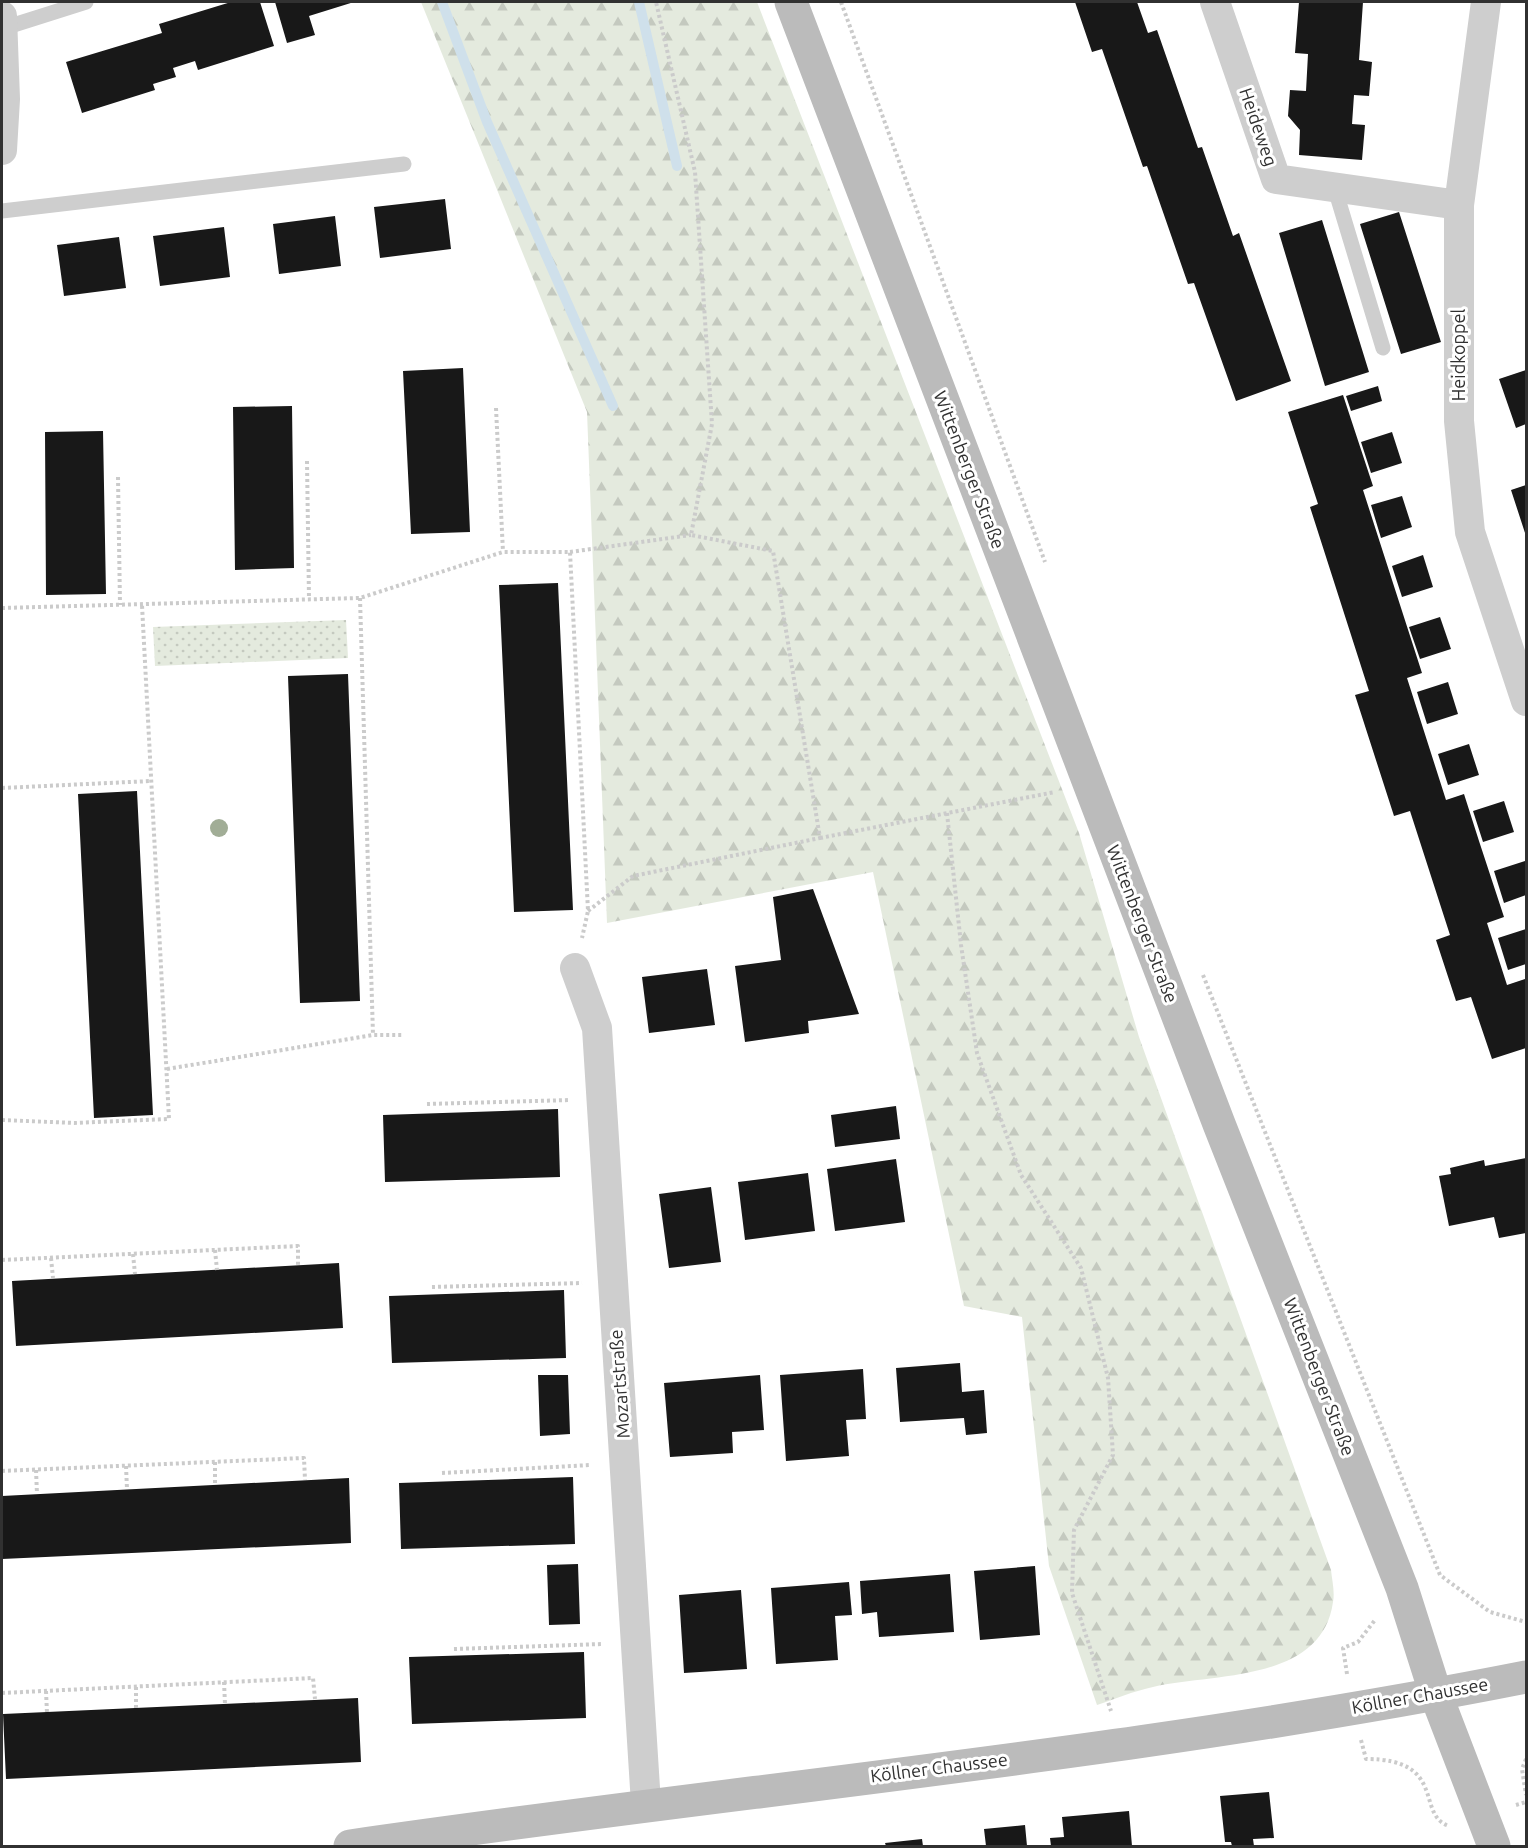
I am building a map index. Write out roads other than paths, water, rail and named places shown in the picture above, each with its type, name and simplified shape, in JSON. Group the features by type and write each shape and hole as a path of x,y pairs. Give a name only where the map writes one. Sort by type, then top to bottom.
{"main road":[{"name":"Wittenberger Straße","path":"791,2 1089,786 1402,1588 1436,1695 1494,1846"},
{"name":"Köllner Chaussee","path":"350,1846 646,1804 1123,1745 1436,1695 1527,1677"}],"street":[{"name":"Heideweg","path":"1215,2 1276,179 1459,205"},
{"name":"Heidkoppel","path":"1486,2 1459,205 1459,421 1470,532 1527,701"},
{"path":"2,150 5,99 3,22"},
{"name":"Mozartstraße","path":"575,968 597,1028 646,1804"}],"lane":[{"path":"3,22 86,2"},
{"path":"2,211 404,164"},
{"path":"1335,189 1383,348"}],"waterway":[{"path":"442,2 487,122 613,406"},
{"path":"639,2 677,166"}]}
